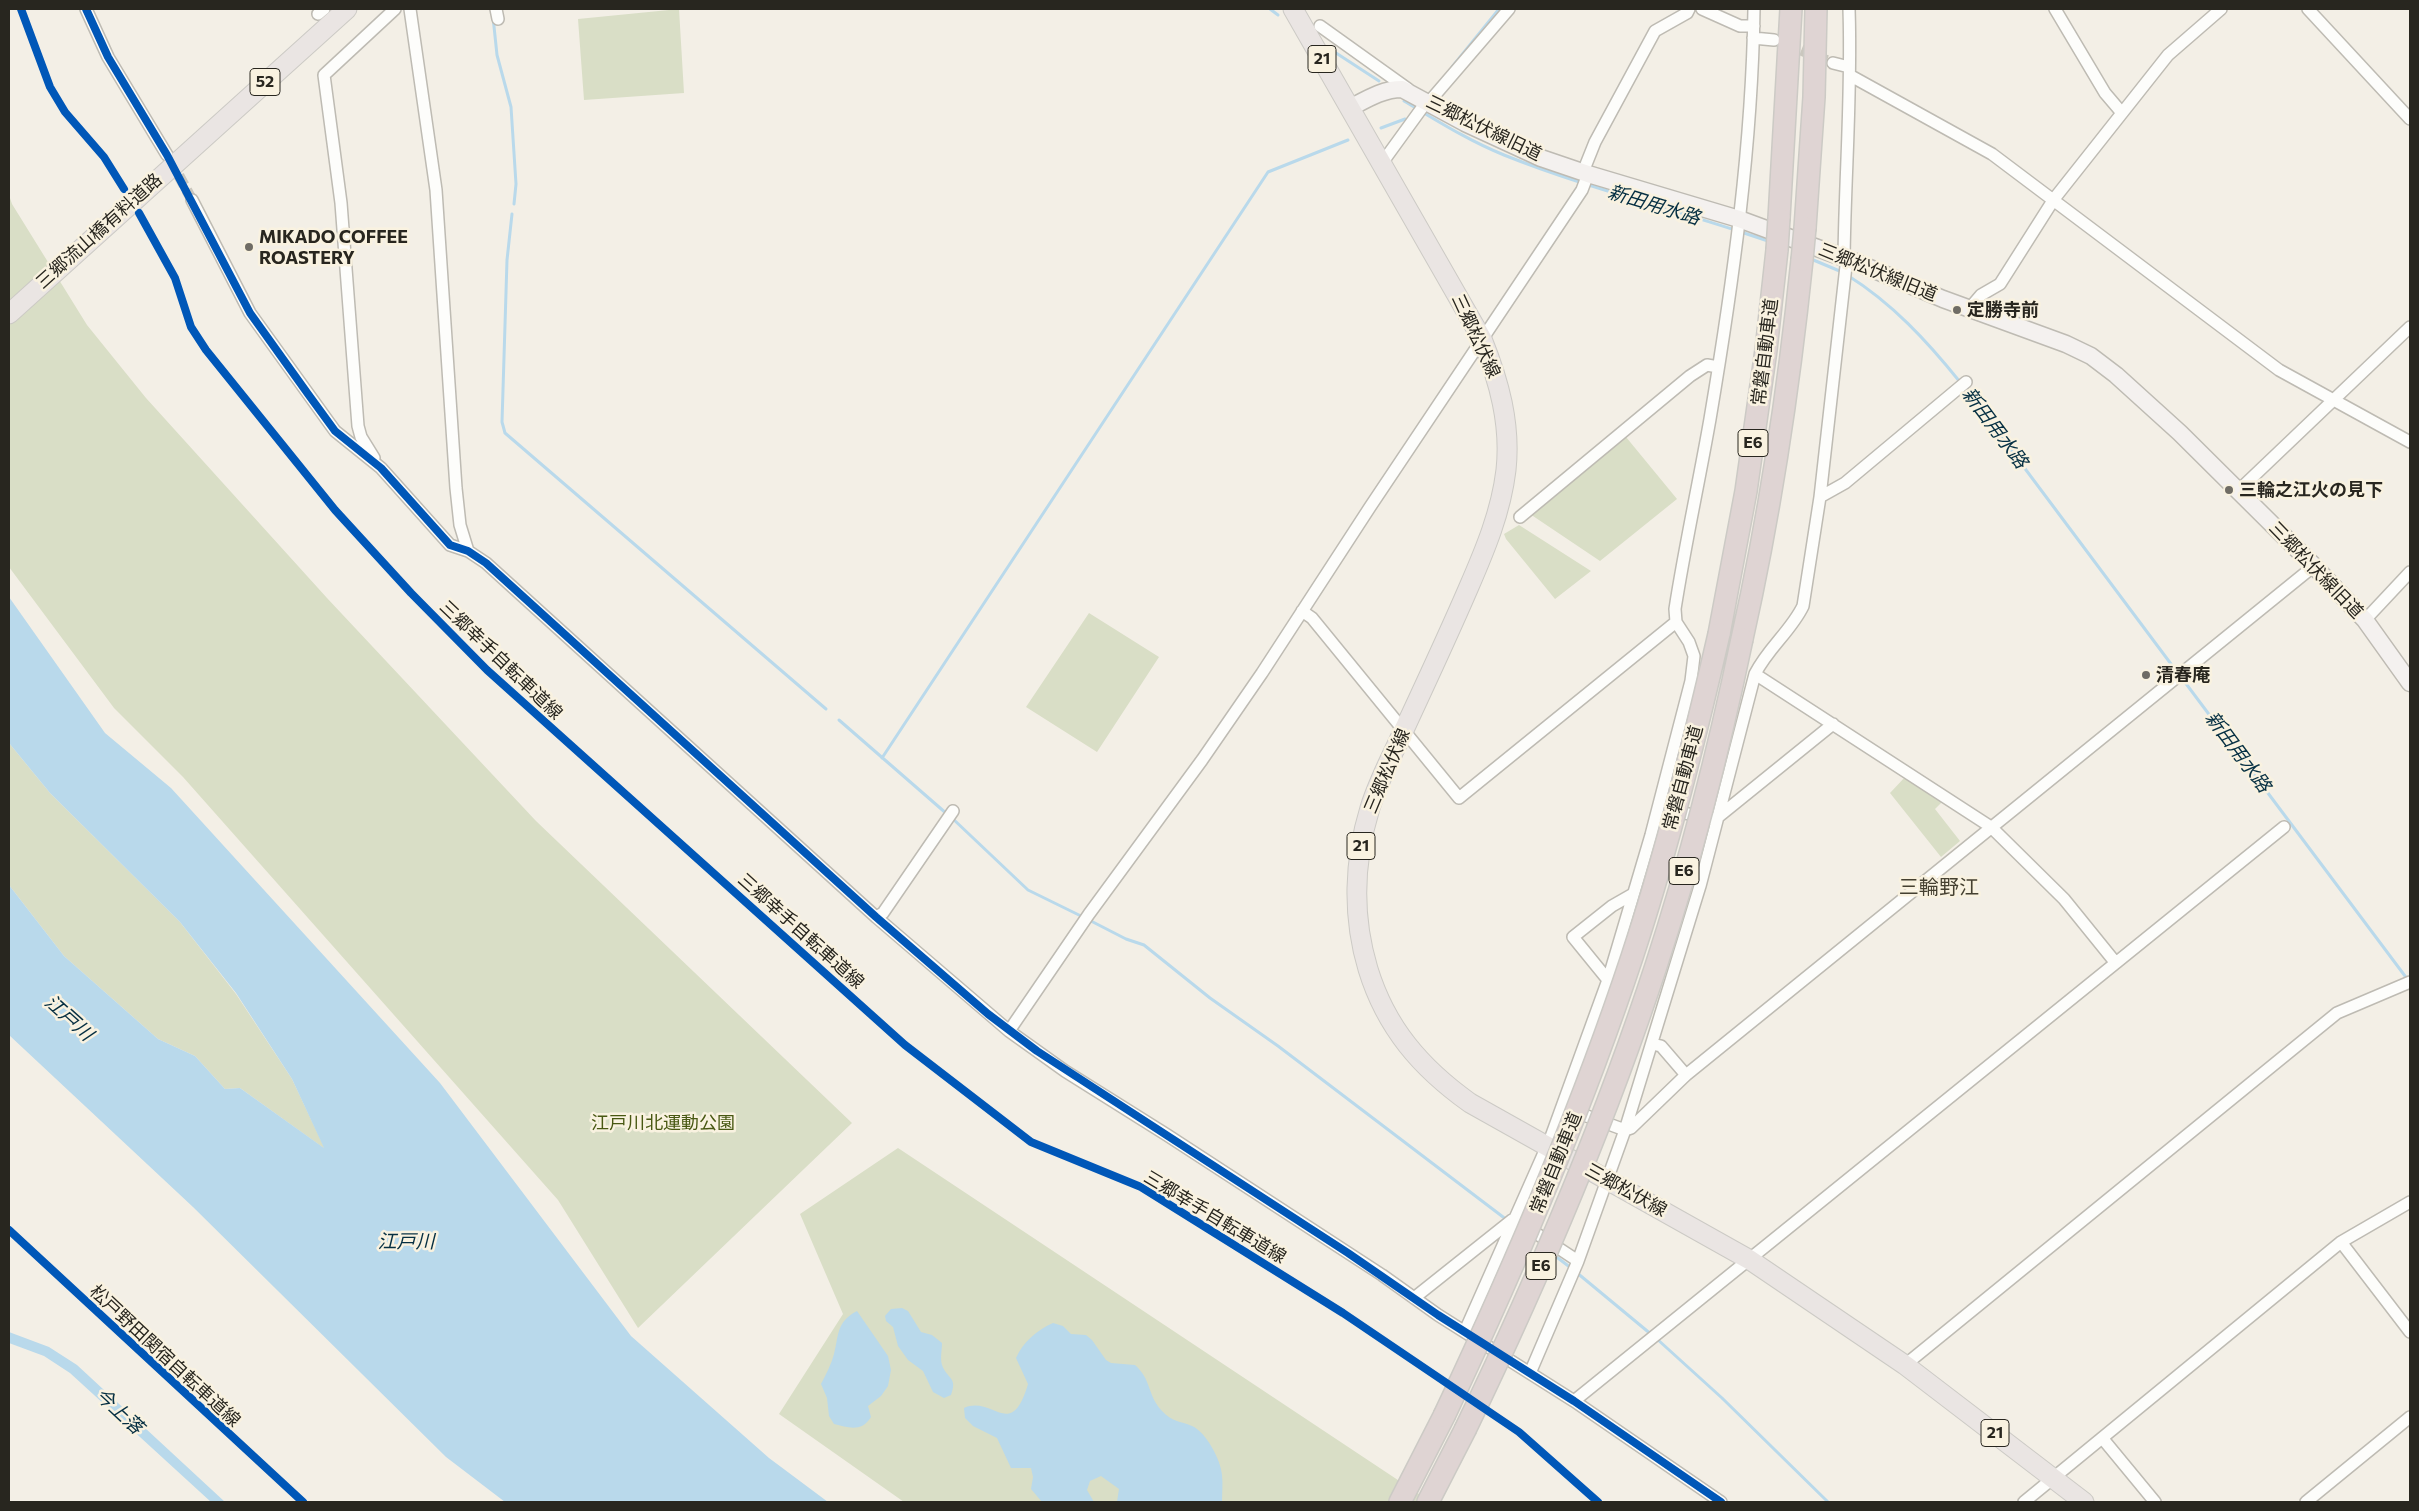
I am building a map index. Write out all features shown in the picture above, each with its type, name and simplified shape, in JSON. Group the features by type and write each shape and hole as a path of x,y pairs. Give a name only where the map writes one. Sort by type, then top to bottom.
{"highway":[{"name":"常磐自動車道","path":"1400,1502 1489,1320 1532,1224 1586,1089 1632,956 1694,742 1719,634 1746,491 1766,350 1777,250 1791,9"},
{"name":"常磐自動車道","path":"1428,1502 1507,1344 1609,1098 1656,966 1718,747 1742,639 1772,484 1792,353 1802,260 1814,97 1816,10"}],"main road":[{"name":"三郷松伏線","path":"1293,9 1482,339 1499,385 1505,414 1506,469 1500,504 1493,529 1370,806 1359,852 1356,882 1357,924 1372,981 1383,1007 1399,1034 1426,1068 1470,1103 1546,1148 1607,1178 1750,1260 1904,1365 2084,1502"},
{"name":"三郷流山橋有料道路","path":"9,314 126,206 176,154 346,10"}],"street":[{"path":"86,9 108,57 176,154"},
{"path":"316,9 318,14 324,9"},
{"path":"395,9 324,75 341,203 358,426 361,437 381,468 450,545 468,551 486,563 511,588 617,680 876,918 1010,1030 1065,1071 1175,1140 1574,1401 1721,1502"},
{"path":"410,9 436,190 460,525 468,551"},
{"path":"1382,163 1416,116 1423,99 1509,9"},
{"path":"1010,1030 1089,914 1202,760 1582,190 1585,173 1595,142 1655,31 1687,13 1689,9"},
{"path":"1702,9 1774,40"},
{"path":"1465,1331 1511,1222 1546,1148 1608,980 1658,807 1693,668 1694,656 1689,642 1676,622 1675,609 1718,367 1745,178 1752,92 1754,9"},
{"path":"1530,1373 1575,1267 1625,1130 1700,886 1754,679 1763,658 1797,619 1804,606 1820,497 1844,281 1849,9"},
{"path":"2055,9 2106,93 2122,113"},
{"path":"1969,309 1981,295 2000,284 2054,199 2168,55 2221,9"},
{"path":"2308,9 2410,119"},
{"path":"1320,26 1423,99"},
{"path":"1833,63 1973,142 2054,199 2278,370 2410,442"},
{"name":"三郷松伏線旧道","path":"1350,108 1392,89 1402,89 1498,140 1737,228 1845,263 2066,344 2091,356 2140,396 2314,566 2365,620 2410,683"},
{"path":"192,200 236,289 268,338 335,431 381,468"},
{"path":"2238,491 2410,327"},
{"path":"1520,517 1690,376 1707,365 1718,367"},
{"path":"1820,497 1845,483 1966,382"},
{"path":"1625,1130 1635,1124 1686,1076 2314,566"},
{"path":"2365,620 2410,572"},
{"path":"1302,611 1312,618 1459,798 1676,622"},
{"path":"1693,668 1754,679 1833,724 1991,827 2064,899 2114,962"},
{"path":"1658,807 1711,819 1718,817 1833,724"},
{"path":"876,918 883,913 953,811"},
{"path":"1574,1401 2284,826"},
{"path":"1608,980 1573,937 1612,906 1633,894"},
{"path":"1904,1365 2337,1013 2407,984"},
{"path":"1603,992 1661,1012"},
{"path":"1652,1044 1661,1046 1686,1076"},
{"path":"1562,1107 1625,1130"},
{"path":"2024,1502 2197,1358 2341,1242 2410,1202"},
{"path":"1414,1298 1511,1222"},
{"path":"1511,1222 1575,1267"},
{"path":"2341,1242 2410,1332"},
{"path":"2306,1502 2410,1417"},
{"path":"2102,1439 2155,1502"}],"green space":[{"path":"679,9 684,93 584,100 578,19"},
{"name":"江戸川北運動公園","path":"9,195 12,204 87,325 146,398 327,598 536,821 852,1123 638,1328 558,1200 183,777 114,708 9,567"},
{"path":"1626,437 1677,499 1600,561 1530,514"},
{"path":"1519,525 1591,571 1555,599 1506,539 1504,534"},
{"path":"1089,613 1159,657 1097,752 1026,707"},
{"path":"9,743 50,793 180,922 236,994 292,1079 325,1149 240,1088 225,1089 195,1056 158,1039 64,956 9,885"},
{"path":"1906,776 1942,802 1935,809 1960,841 1941,857 1890,793"},
{"path":"898,1148 1431,1502 904,1502 779,1414 843,1314 800,1214"}],"water":[{"name":"江戸川","path":"9,597 105,733 171,788 440,1083 631,1336 769,1458 828,1502 505,1502 446,1457 193,1207 9,1035 9,885 64,956 158,1039 195,1056 225,1089 240,1088 324,1148 292,1079 236,993 180,922 50,793 9,743"},
{"path":"902,1308 908,1311 921,1332 932,1335 942,1343 942,1365 953,1381 951,1395 944,1398 933,1392 923,1371 908,1360 898,1346 893,1327 886,1321 885,1316 891,1309"},
{"path":"857,1311 888,1356 891,1370 888,1386 881,1396 868,1406 871,1417 864,1425 855,1428 834,1424 829,1416 827,1398 821,1384 833,1358 842,1324 850,1315"},
{"path":"1053,1323 1063,1326 1071,1334 1086,1335 1092,1340 1106,1360 1111,1363 1135,1365 1144,1376 1157,1405 1162,1411 1176,1421 1192,1426 1202,1434 1212,1447 1219,1462 1222,1502 1117,1502 1119,1489 1101,1476 1090,1481 1087,1490 1094,1502 1042,1502 1031,1489 1033,1477 1031,1468 1011,1468 997,1438 973,1426 965,1418 964,1408 984,1407 1008,1414 1015,1410 1022,1401 1028,1384 1016,1358 1022,1347 1031,1337"},
{"name":"今上落","path":"9,1332 49,1347 77,1365 225,1502 211,1502 70,1373 44,1356 9,1343"}],"waterway":[{"name":"新田用水路","path":"1270,9 1278,15"},
{"path":"1452,67 1499,9"},
{"path":"493,17 497,55 511,107 516,184 514,204"},
{"name":"新田用水路","path":"1333,51 1379,81"},
{"name":"新田用水路","path":"1404,101 1465,137 1532,166 1735,230"},
{"path":"1381,128 1405,119"},
{"path":"882,758 1268,172 1348,140"},
{"path":"512,214 507,260 502,422 505,433 826,709"},
{"name":"新田用水路","path":"1741,232 1771,242"},
{"name":"新田用水路","path":"1811,259 1842,272"},
{"name":"新田用水路","path":"1847,275 1894,310 1935,352 1960,382"},
{"name":"新田用水路","path":"1964,387 2177,672"},
{"name":"新田用水路","path":"2181,677 2408,980"},
{"path":"839,720 947,814"},
{"path":"952,818 1028,890 1083,917"},
{"path":"1089,920 1126,939 1144,945 1210,998 1278,1046 1507,1220"},
{"path":"1554,1255 1571,1268"},
{"path":"1576,1272 1652,1335"},
{"path":"1657,1339 1722,1398 1828,1502"}],"tunnel":[{"path":"1786,44 1833,63"},
{"path":"171,161 192,200"}],"cycle path":[{"path":"21,9 50,87 65,112 104,157 124,189"},
{"path":"86,9 108,57 167,155 250,313 335,431 381,468 450,545 468,551 486,563 876,917 988,1014 1037,1051 1348,1253 1438,1315 1574,1401 1721,1502"},
{"name":"三郷幸手自転車道線","path":"139,213 175,278 191,327 206,350 335,510 411,593 487,670 905,1045 1031,1142 1141,1187 1343,1313 1519,1432 1598,1502"},
{"name":"松戸野田関宿自転車道線","path":"9,1230 303,1502"}],"place":[{"name":"MIKADO COFFEE ROASTERY","path":"249,247"},
{"name":"定勝寺前","path":"1957,310"},
{"name":"三輪之江火の見下","path":"2229,490"},
{"name":"清春庵","path":"2146,675"}],"district":[{"name":"三輪野江","path":"1939,887"}]}
